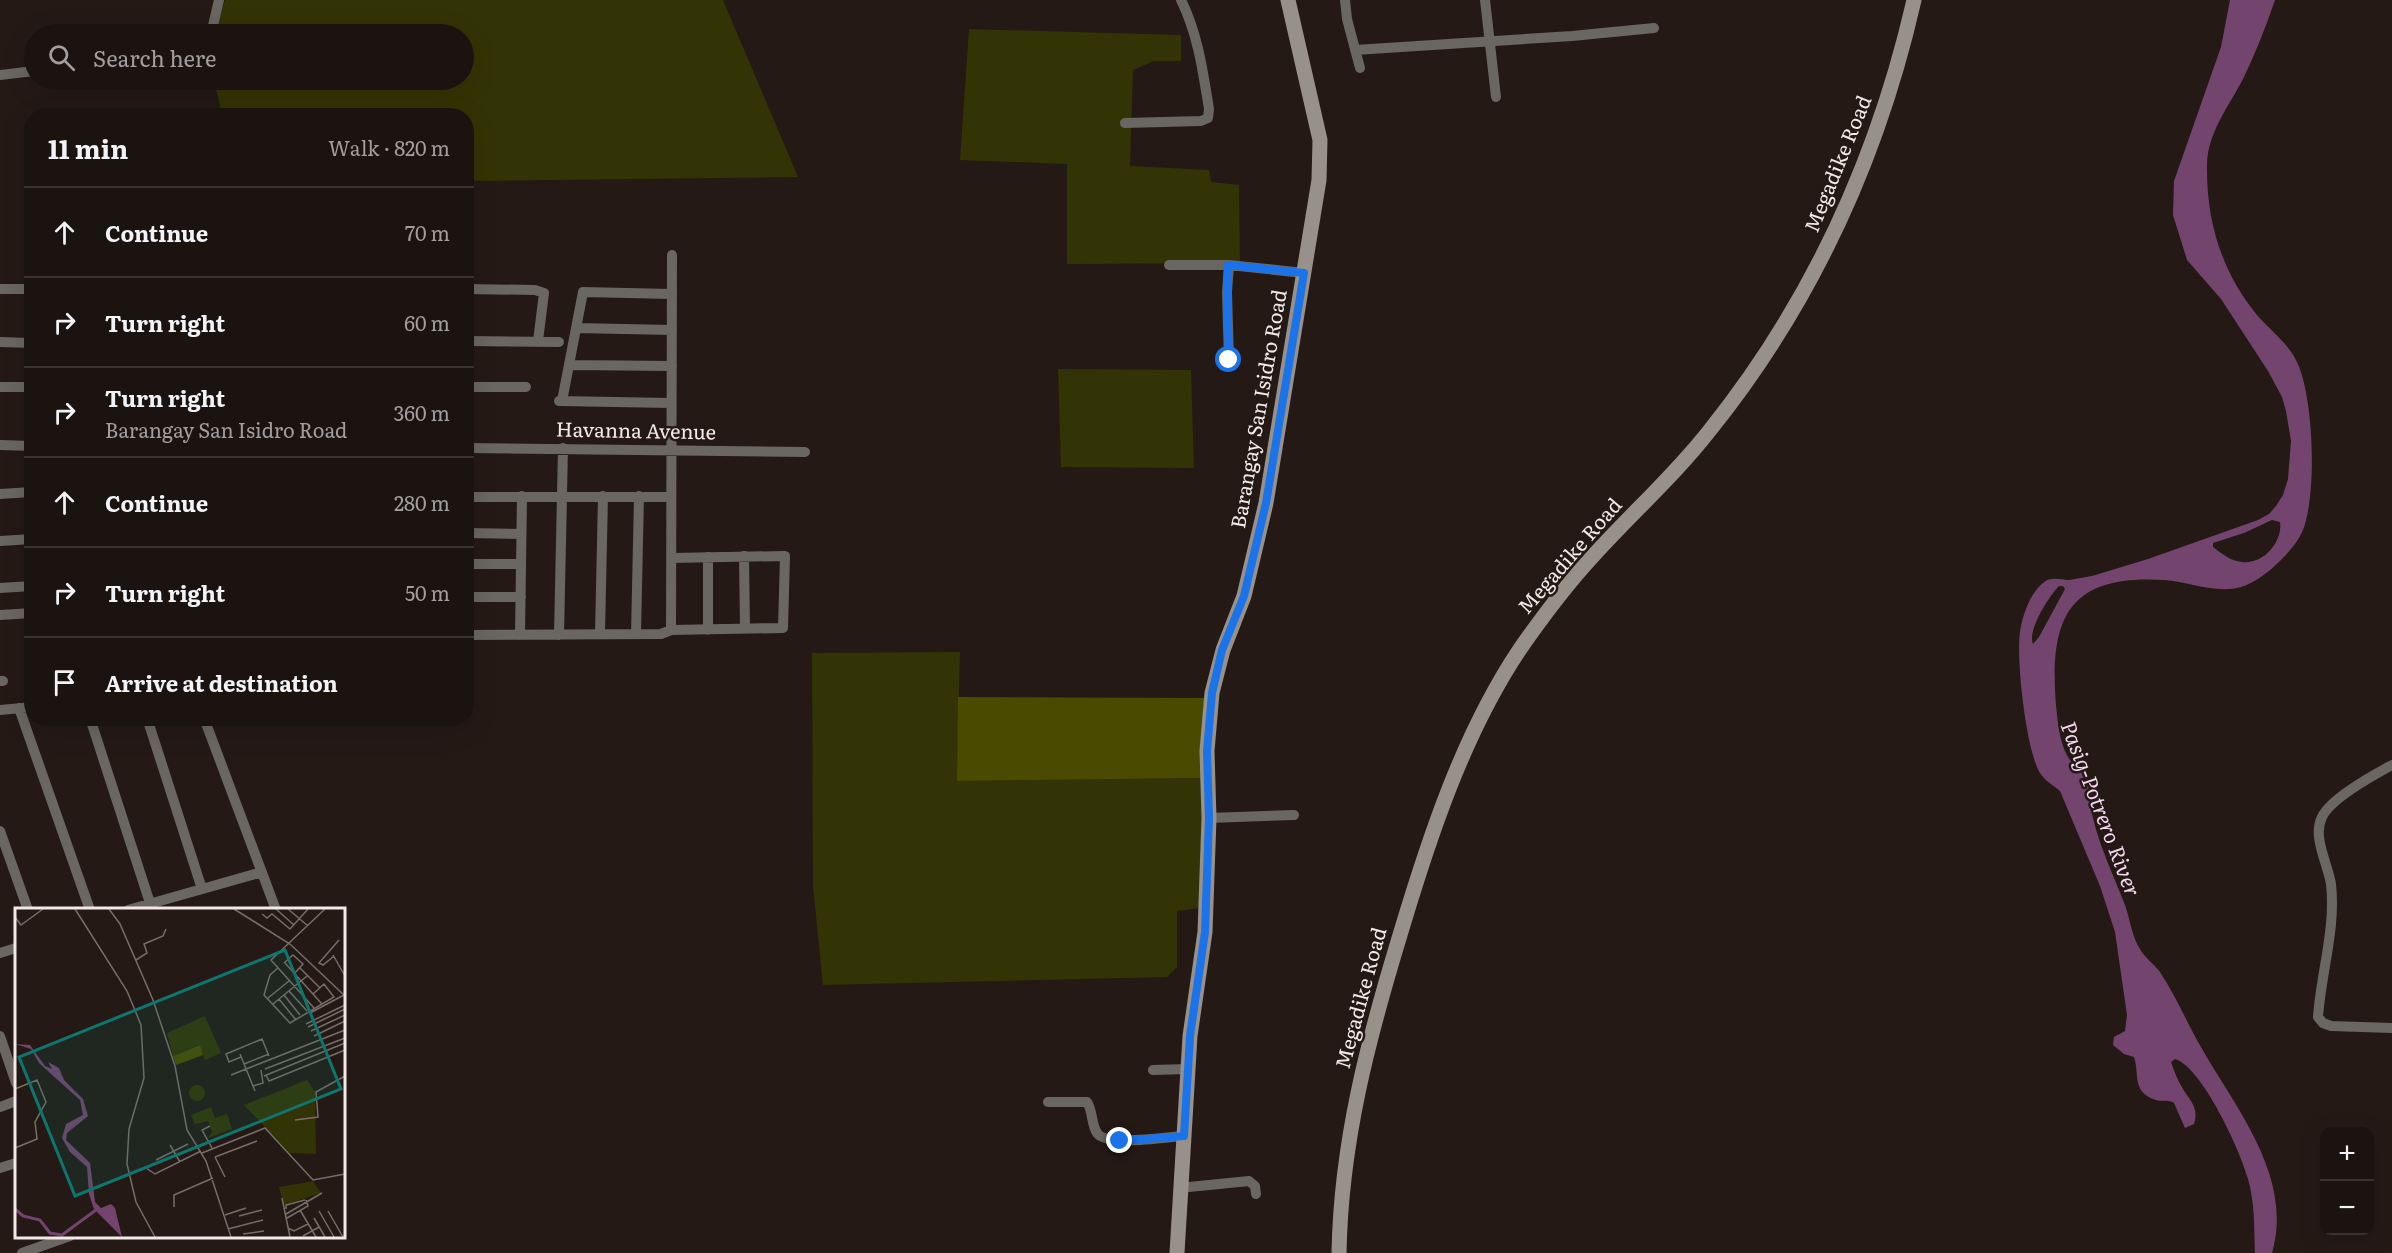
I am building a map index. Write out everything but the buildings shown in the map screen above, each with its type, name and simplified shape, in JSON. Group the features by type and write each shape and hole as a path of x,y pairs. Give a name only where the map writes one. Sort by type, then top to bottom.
{"main road":[{"name":"Barangay San Isidro Road","path":"1177,1253 1179,1188 1190,1036 1205,932 1209,818 1207,751 1215,674 1244,596 1266,503 1319,180 1320,140 1288,0"},
{"name":"Megadike Road","path":"1339,1253 1342,1181 1351,1123 1389,970 1422,862 1445,799 1481,718 1503,675 1554,601 1710,430 1770,350 1791,316 1845,212 1875,137 1891,89 1914,0"}],"street":[{"path":"213,24 219,0"},
{"path":"1125,123 1202,122 1208,118 1209,109 1199,50 1181,0"},
{"path":"1345,0 1360,68"},
{"path":"1485,0 1496,97"},
{"path":"1355,50 1654,28"},
{"path":"0,75 24,72"},
{"path":"671,630 672,255"},
{"path":"1169,265 1228,265 1304,273"},
{"path":"1228,265 1229,360"},
{"path":"0,289 24,289"},
{"path":"474,289 544,292 538,341"},
{"path":"671,403 561,400 583,292 672,294"},
{"path":"576,328 672,330"},
{"path":"474,341 559,342"},
{"path":"0,342 24,343"},
{"path":"570,364 672,366"},
{"path":"0,387 24,387"},
{"path":"474,387 526,387"},
{"path":"0,445 24,446"},
{"name":"Havanna Avenue","path":"474,448 805,452"},
{"path":"559,635 563,448"},
{"path":"0,494 24,492"},
{"path":"520,635 522,496"},
{"path":"600,634 603,496"},
{"path":"474,497 639,496 671,498"},
{"path":"636,634 639,496"},
{"path":"474,533 521,534"},
{"path":"0,542 24,540"},
{"path":"474,635 661,634 671,630 783,628 785,555 671,558"},
{"path":"744,556 745,629"},
{"path":"708,557 708,630"},
{"path":"474,564 520,564"},
{"path":"0,588 24,586"},
{"path":"474,597 521,597"},
{"path":"0,615 24,614"},
{"path":"19,708 24,722"},
{"path":"0,710 24,708"},
{"path":"25,726 90,908"},
{"path":"93,726 150,903"},
{"path":"150,726 202,889"},
{"path":"207,726 276,908"},
{"path":"2392,765 2359,784 2322,817 2319,835 2331,884 2332,917 2318,1017 2331,1026 2392,1028"},
{"path":"1209,818 1294,815"},
{"path":"0,831 27,908"},
{"path":"132,908 262,872"},
{"path":"0,953 15,948"},
{"path":"0,1039 15,1080"},
{"path":"1153,1070 1188,1069"},
{"path":"0,1107 15,1101"},
{"path":"1048,1102 1087,1102 1095,1130 1103,1138 1120,1141 1184,1136"},
{"path":"0,1168 15,1163"},
{"path":"1179,1188 1249,1181 1255,1186 1256,1194"},
{"path":"22,1253 64,1238"}],"shaded area":[{"path":"225,0 723,0 798,177 474,181 474,108 220,108 216,90 474,90 474,24 218,24"},
{"path":"2230,0 2275,0 2243,79 2215,130 2208,152 2207,185 2213,225 2225,263 2244,298 2289,349 2303,378 2310,421 2312,471 2303,530 2293,547 2277,564 2258,579 2241,587 2222,589 2164,580 2132,580 2106,585 2086,594 2072,607 2062,625 2055,674 2056,705 2059,732 2065,751 2091,787 2092,814 2096,829 2137,944 2166,981 2258,1145 2275,1197 2277,1225 2272,1253 2255,1253 2252,1197 2244,1166 2219,1112 2197,1077 2186,1065 2175,1059 2171,1062 2179,1083 2195,1109 2194,1124 2185,1128 2174,1103 2156,1100 2143,1092 2138,1082 2134,1057 2124,1054 2113,1045 2114,1037 2125,1031 2127,1015 2115,932 2100,886 2060,791 2042,776 2035,761 2026,725 2019,662 2020,632 2025,613 2034,593 2046,581 2092,576 2258,520 2269,514 2283,495 2288,479 2291,441 2282,397 2268,371 2221,299 2187,260 2173,215 2174,181 2221,47","holes":["2272,520 2280,522 2278,537 2270,551 2257,560 2238,561 2227,557 2213,547 2213,543 2244,533","2059,586 2065,589 2033,644 2032,638 2036,623 2045,605"]},
{"path":"969,29 1181,35 1181,61 1154,61 1133,70 1130,166 1209,170 1211,182 1239,185 1240,263 1067,264 1067,164 960,160"},
{"path":"1058,369 1191,370 1194,468 1061,467"},
{"path":"960,652 957,781 1202,778 1202,908 1177,911 1177,967 1167,977 823,985 813,886 812,653"},
{"path":"958,697 1204,698 1202,778 957,781"}],"route":[{"path":"1120,1141 1184,1136 1190,1036 1205,932 1209,818 1207,751 1212,693 1222,650 1244,596 1266,503 1304,273 1228,265 1229,360"}],"water label":[{"name":"Pasig-Potrero River","path":"2100,809"}]}
